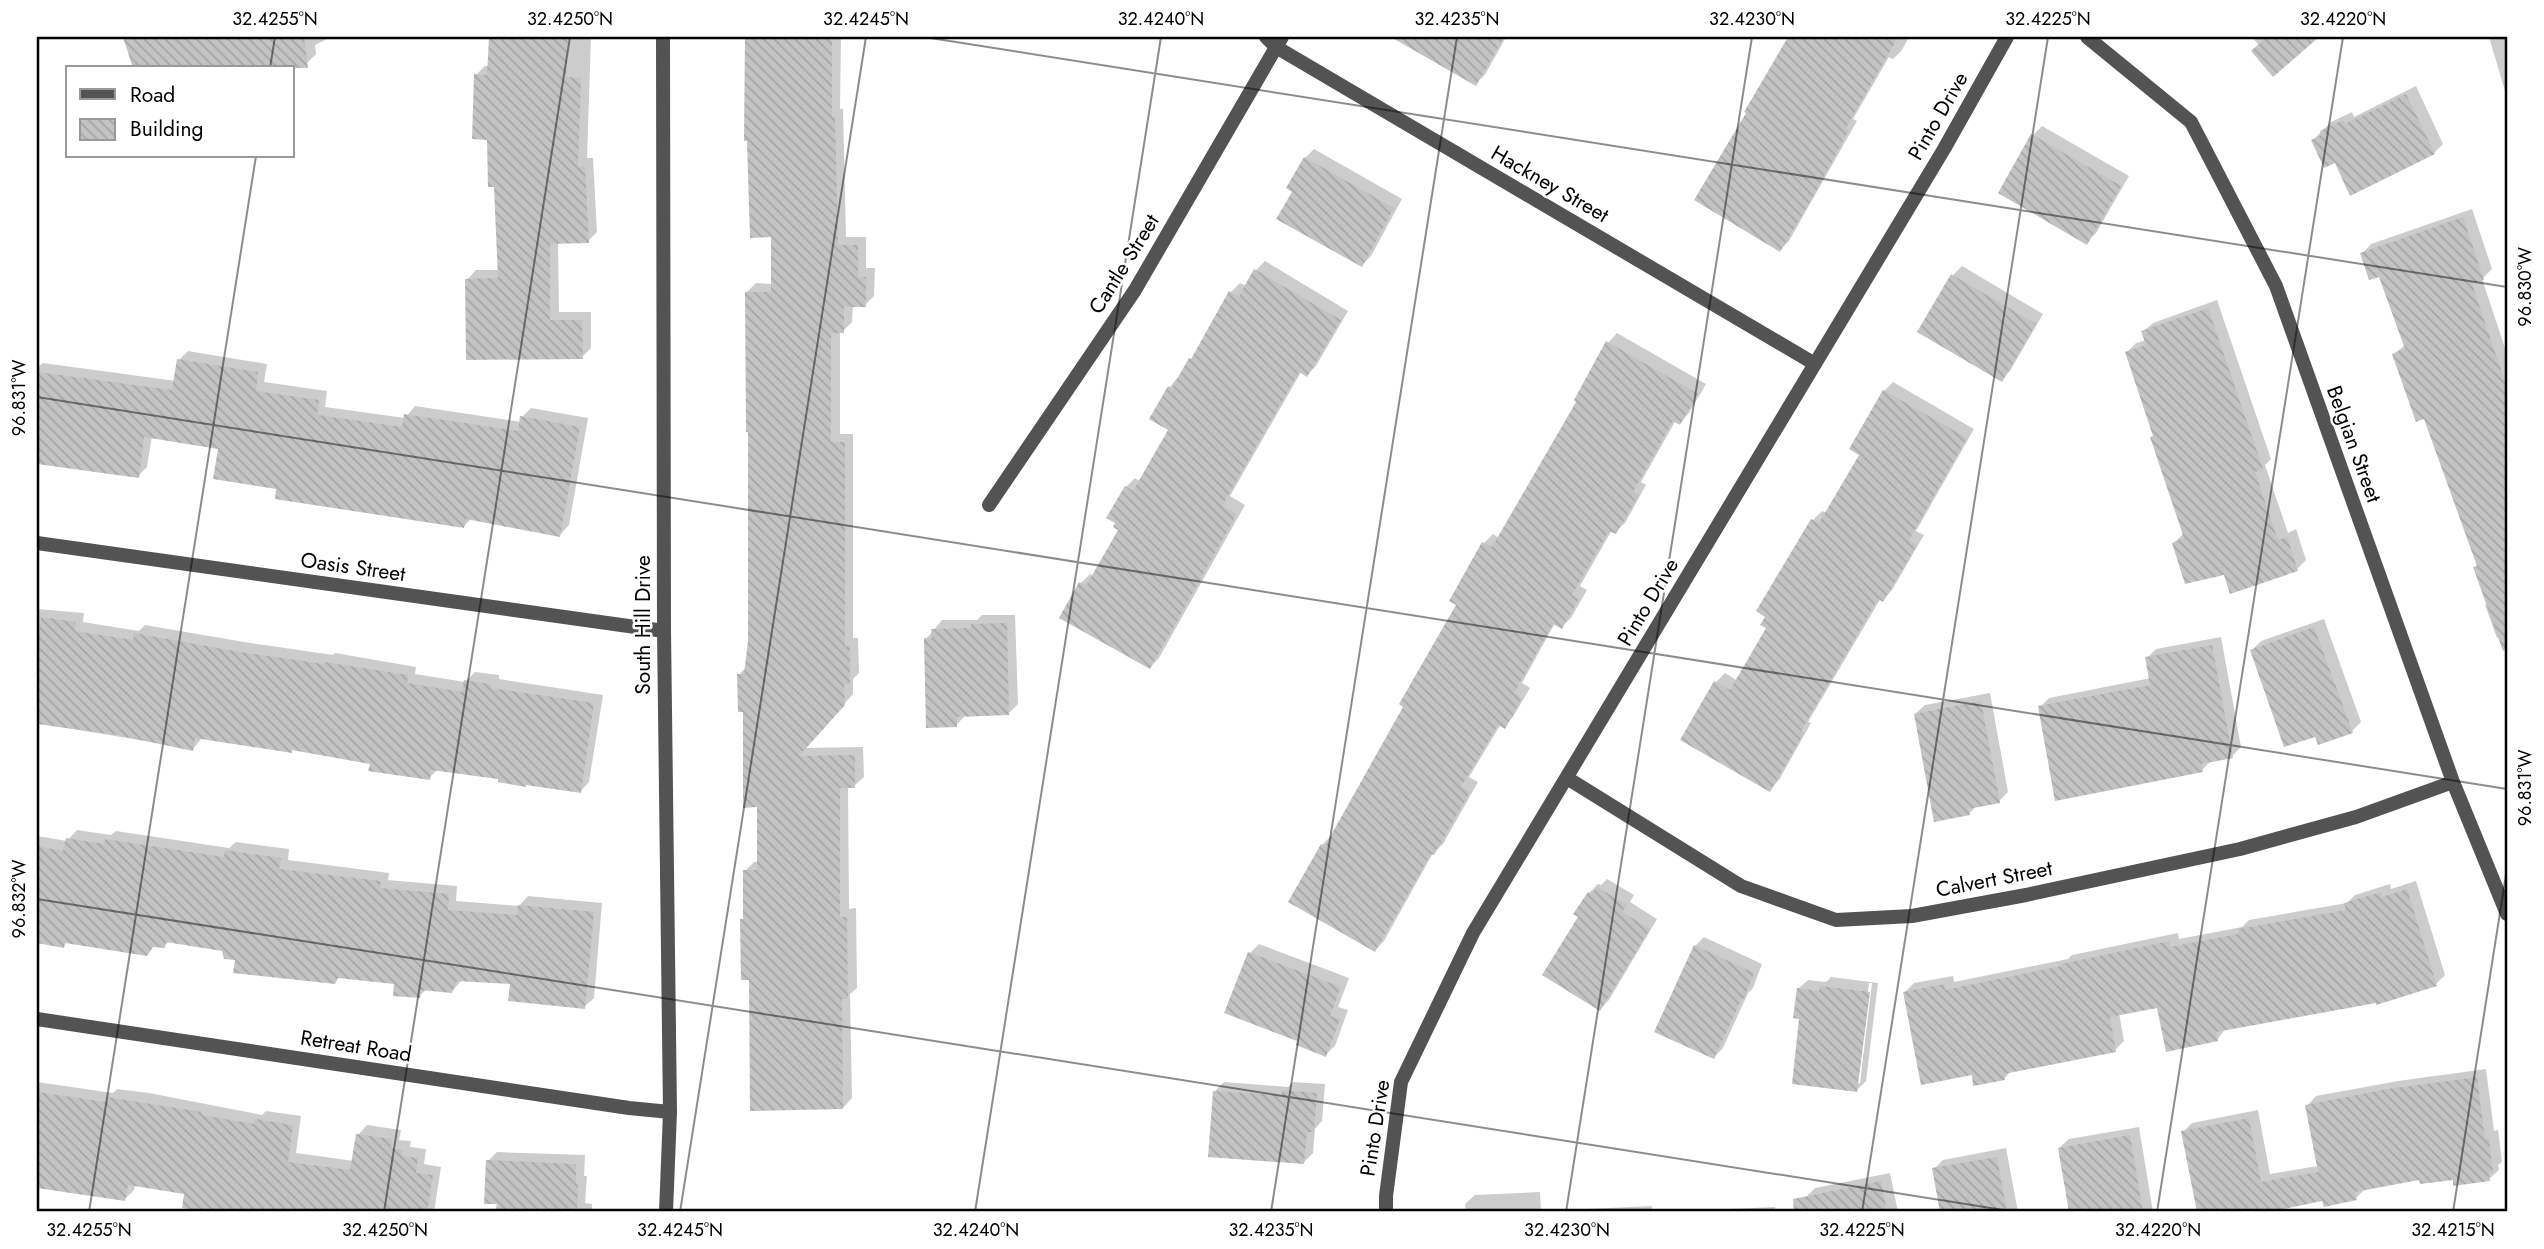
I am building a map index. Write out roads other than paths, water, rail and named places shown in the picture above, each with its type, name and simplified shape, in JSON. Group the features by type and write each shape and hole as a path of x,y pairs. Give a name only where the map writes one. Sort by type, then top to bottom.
{"street":[{"name":"South Hill Drive","path":"663,37 664,631 670,1112 666,1212"},
{"name":"Pinto Drive","path":"1387,1212 1386,1196 1401,1082 1473,933 1944,149 2007,37"},
{"name":"Belgian Street","path":"2087,37 2191,122 2276,286 2453,782 2507,914"},
{"name":"Hackney Street","path":"1275,40 1815,364"},
{"name":"Cantle Street","path":"989,505 1135,290 1275,40"},
{"name":"Oasis Street","path":"37,543 664,631"},
{"name":"Calvert Street","path":"1567,778 1741,887 1836,919 1912,916 2240,849 2356,817 2453,782"},
{"name":"Retreat Road","path":"37,1019 670,1112"}]}
